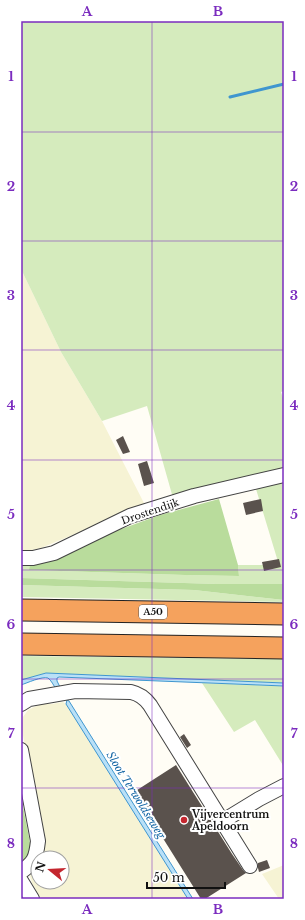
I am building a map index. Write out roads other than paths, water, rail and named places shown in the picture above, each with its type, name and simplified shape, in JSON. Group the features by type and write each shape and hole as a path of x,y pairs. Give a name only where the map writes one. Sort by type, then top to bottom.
{"highway":[{"name":"A50","path":"21,610 284,614"},
{"path":"21,644 284,648"}],"street":[{"name":"Drostendijk","path":"21,558 33,558 54,553 130,516 194,496 284,474"},
{"path":"21,704 29,699 74,691 131,692 139,694 145,698 250,866"},
{"path":"21,750 38,842 37,852 32,863 21,872"},
{"path":"223,821 284,786"},
{"path":"21,881 32,899"}],"water":[{"path":"46,673 284,683 284,686 59,677 57,678 57,681 60,687 56,689 48,678 38,679 21,685 21,680"},
{"path":"67,700 193,899 188,899 66,704"}],"waterway":[{"path":"230,97 284,84"}],"place":[{"name":"Vijvercentrum Apeldoorn","path":"184,820"}],"water label":[{"name":"Sloot Terwoldseweg","path":"136,795"}]}
